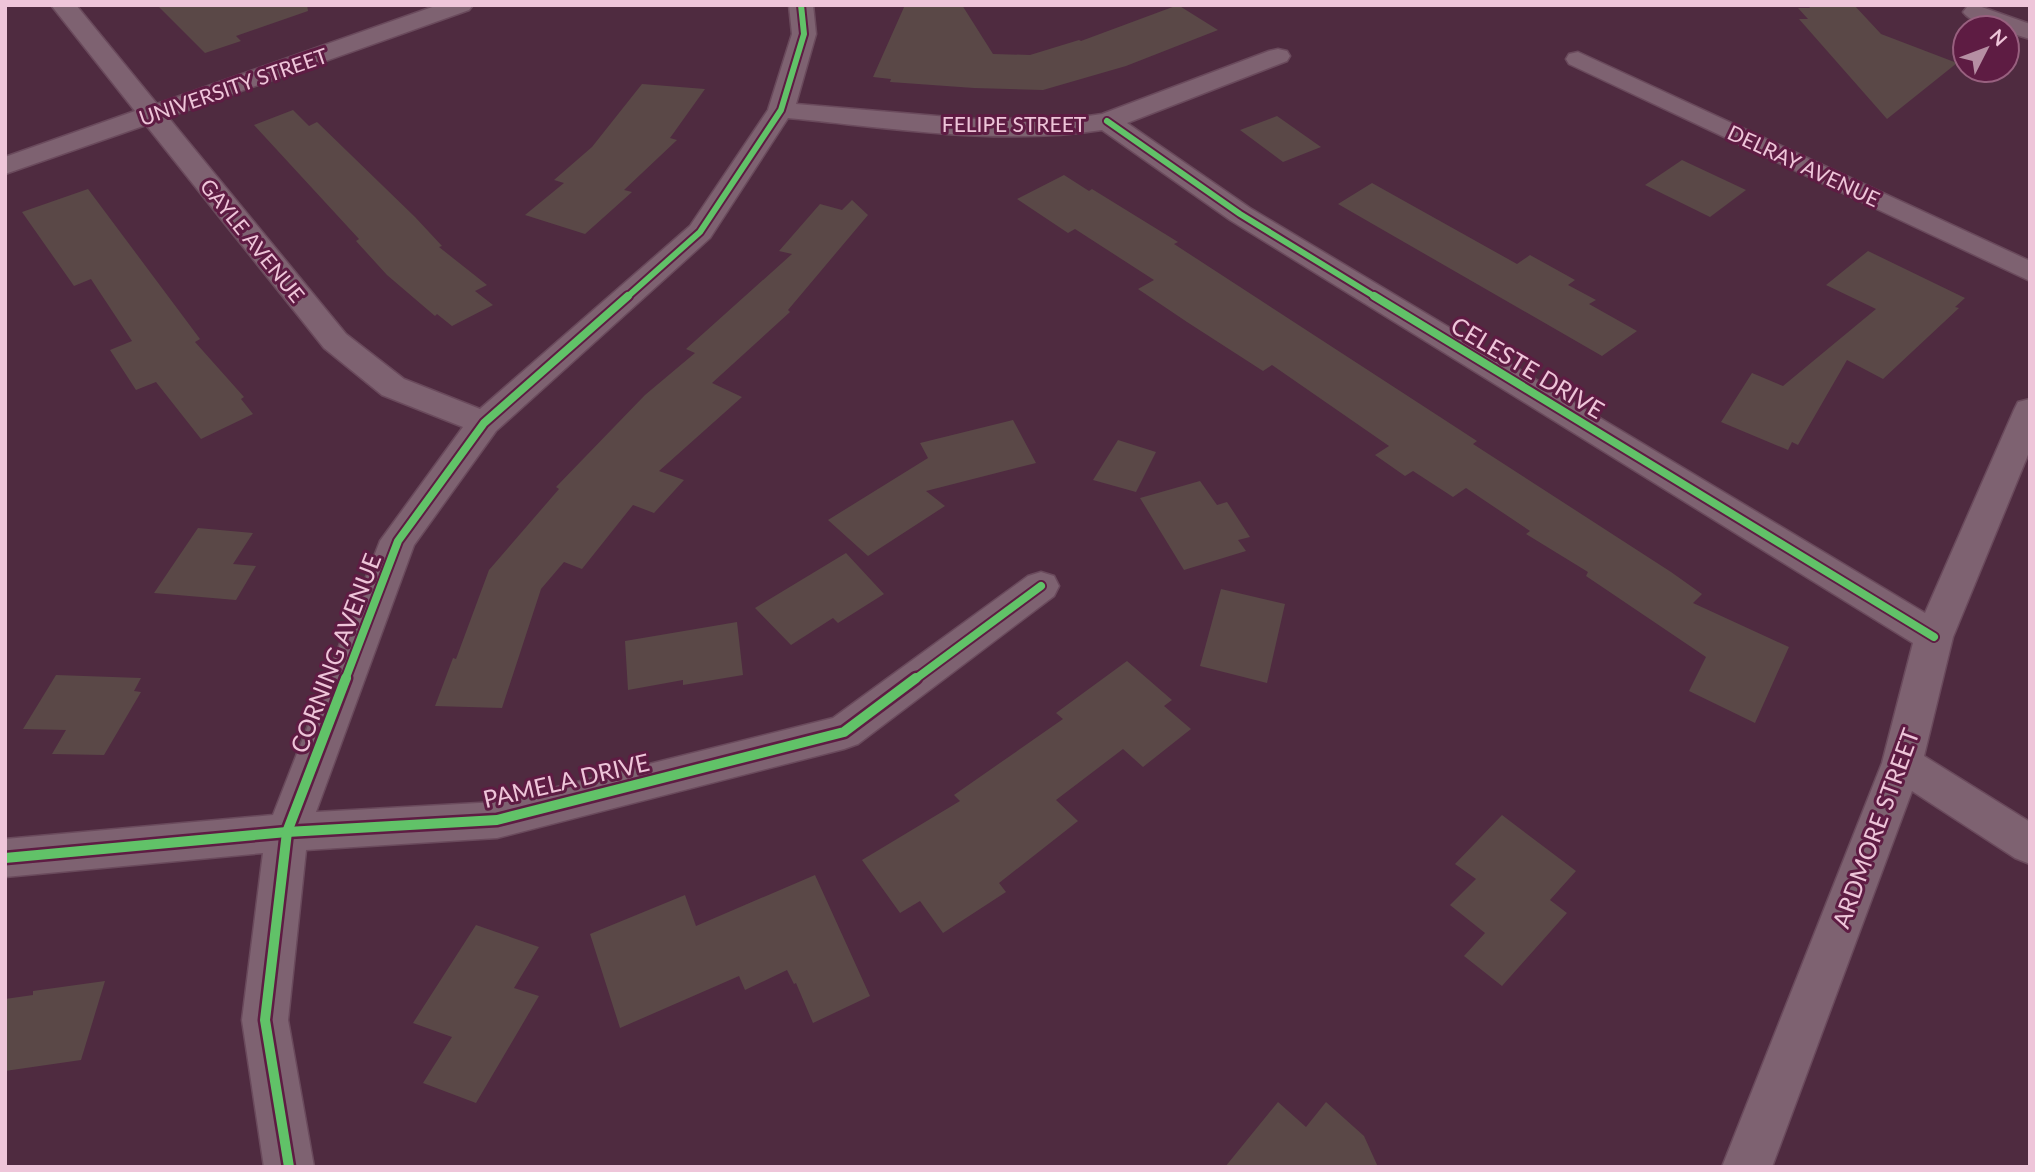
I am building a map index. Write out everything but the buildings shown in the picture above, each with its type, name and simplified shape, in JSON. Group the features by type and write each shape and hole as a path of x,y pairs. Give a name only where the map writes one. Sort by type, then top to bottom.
{"street":[{"name":"GAYLE AVENUE","path":"63,5 335,341 393,387 484,422"},
{"name":"UNIVERSITY STREET","path":"5,166 461,5"},
{"name":"CORNING AVENUE","path":"289,1167 265,1020 287,832 398,541 484,422 700,232 781,110 804,34 801,5"},
{"path":"1975,12 2030,32"},
{"name":"FELIPE STREET","path":"781,110 972,127 1068,127 1107,121 1278,56"},
{"name":"DELRAY AVENUE","path":"1578,59 2030,272"},
{"name":"CELESTE DRIVE","path":"1107,121 1240,214 1934,637"},
{"name":"ARDMORE STREET","path":"1747,1167 1902,763 1934,637 2030,410"},
{"name":"PAMELA DRIVE","path":"5,858 287,832 497,820 844,732 1041,586"},
{"path":"1902,763 2030,845"}],"cycle path":[{"path":"289,1167 265,1020 287,832 398,541 484,423 700,232 781,110 804,34 801,5"},
{"path":"1107,121 1240,214 1934,637"},
{"path":"5,858 287,832 497,820 844,732 1041,586"}]}
